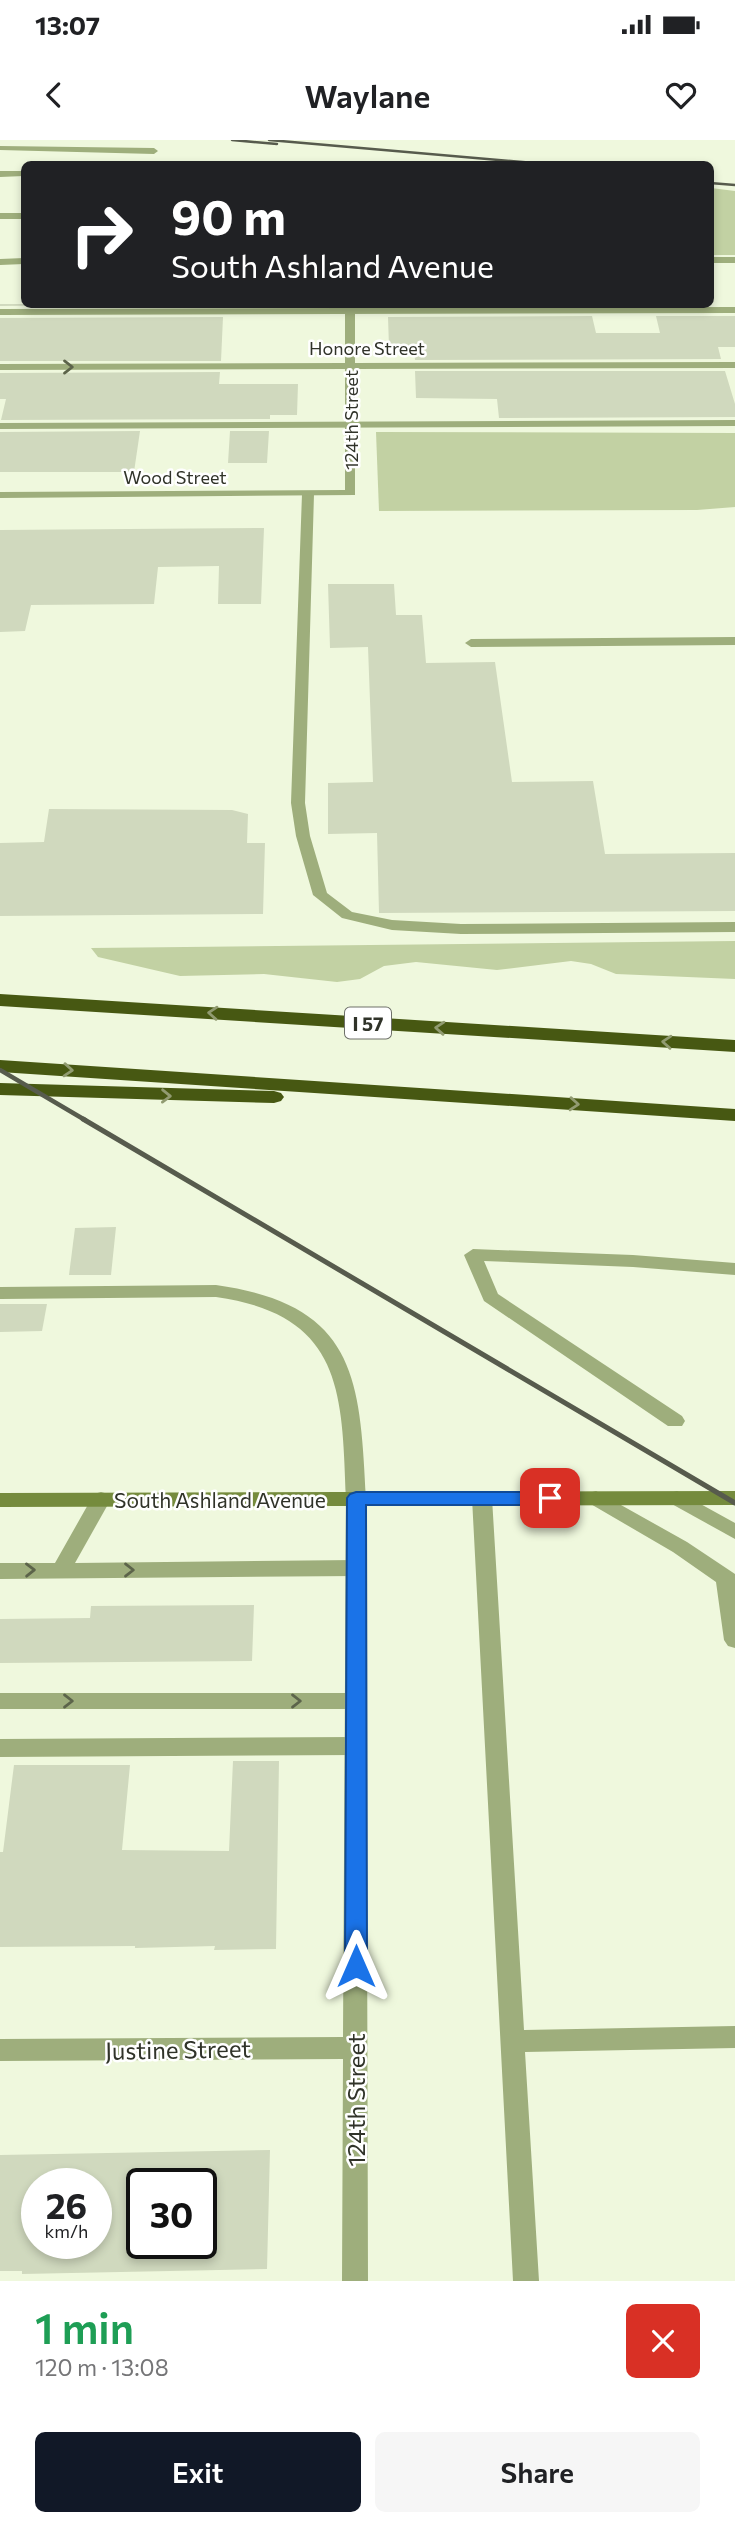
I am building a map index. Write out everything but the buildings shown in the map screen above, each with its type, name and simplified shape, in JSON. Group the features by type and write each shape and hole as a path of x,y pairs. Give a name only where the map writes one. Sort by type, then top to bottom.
{"highway":[{"name":"I 57","path":"0,1000 735,1046"},
{"path":"0,1066 735,1115"},
{"path":"0,1090 159,1096 506,1099"}],"main road":[{"name":"South Ashland Avenue","path":"0,1500 735,1498"}],"street":[{"path":"0,148 154,151"},
{"path":"0,174 21,174"},
{"path":"0,216 21,216"},
{"path":"714,260 735,260"},
{"path":"0,261 21,261"},
{"path":"0,312 350,308 735,310"},
{"name":"124th Street","path":"350,308 351,494"},
{"name":"Honore Street","path":"0,367 735,365"},
{"path":"0,426 735,423"},
{"path":"309,494 298,803 303,836 320,895 347,915 392,925 461,929 735,927"},
{"name":"Wood Street","path":"0,495 351,494"},
{"path":"471,643 735,641"},
{"path":"675,1421 490,1297 473,1255 634,1261 735,1269"},
{"name":"124th Street","path":"0,1293 216,1291 250,1296 282,1308 309,1327 343,1372 349,1401 356,1498 355,2281"},
{"path":"482,1498 526,2281"},
{"path":"596,1498 680,1546 730,1581 735,1640"},
{"path":"677,1498 735,1532"},
{"path":"61,1570 101,1499"},
{"path":"0,1571 356,1568"},
{"path":"0,1701 356,1701"},
{"path":"0,1748 356,1746"},
{"path":"512,2041 735,2037"},
{"name":"Justine Street","path":"0,2050 356,2048"}],"green space":[{"path":"714,188 735,191 735,255 714,255"},
{"path":"376,432 735,433 735,507 697,510 379,511"},
{"path":"735,941 735,979 616,974 591,964 571,961 497,970 416,962 384,966 360,979 337,982 264,974 180,976 98,957 91,948"}],"railway":[{"path":"232,140 277,144"},
{"path":"269,140 511,161"},
{"path":"714,183 735,185"},
{"path":"0,1070 85,1120"},
{"path":"83,1119 735,1503"}],"route":[{"path":"356,1966 356,1498 550,1498"}]}
